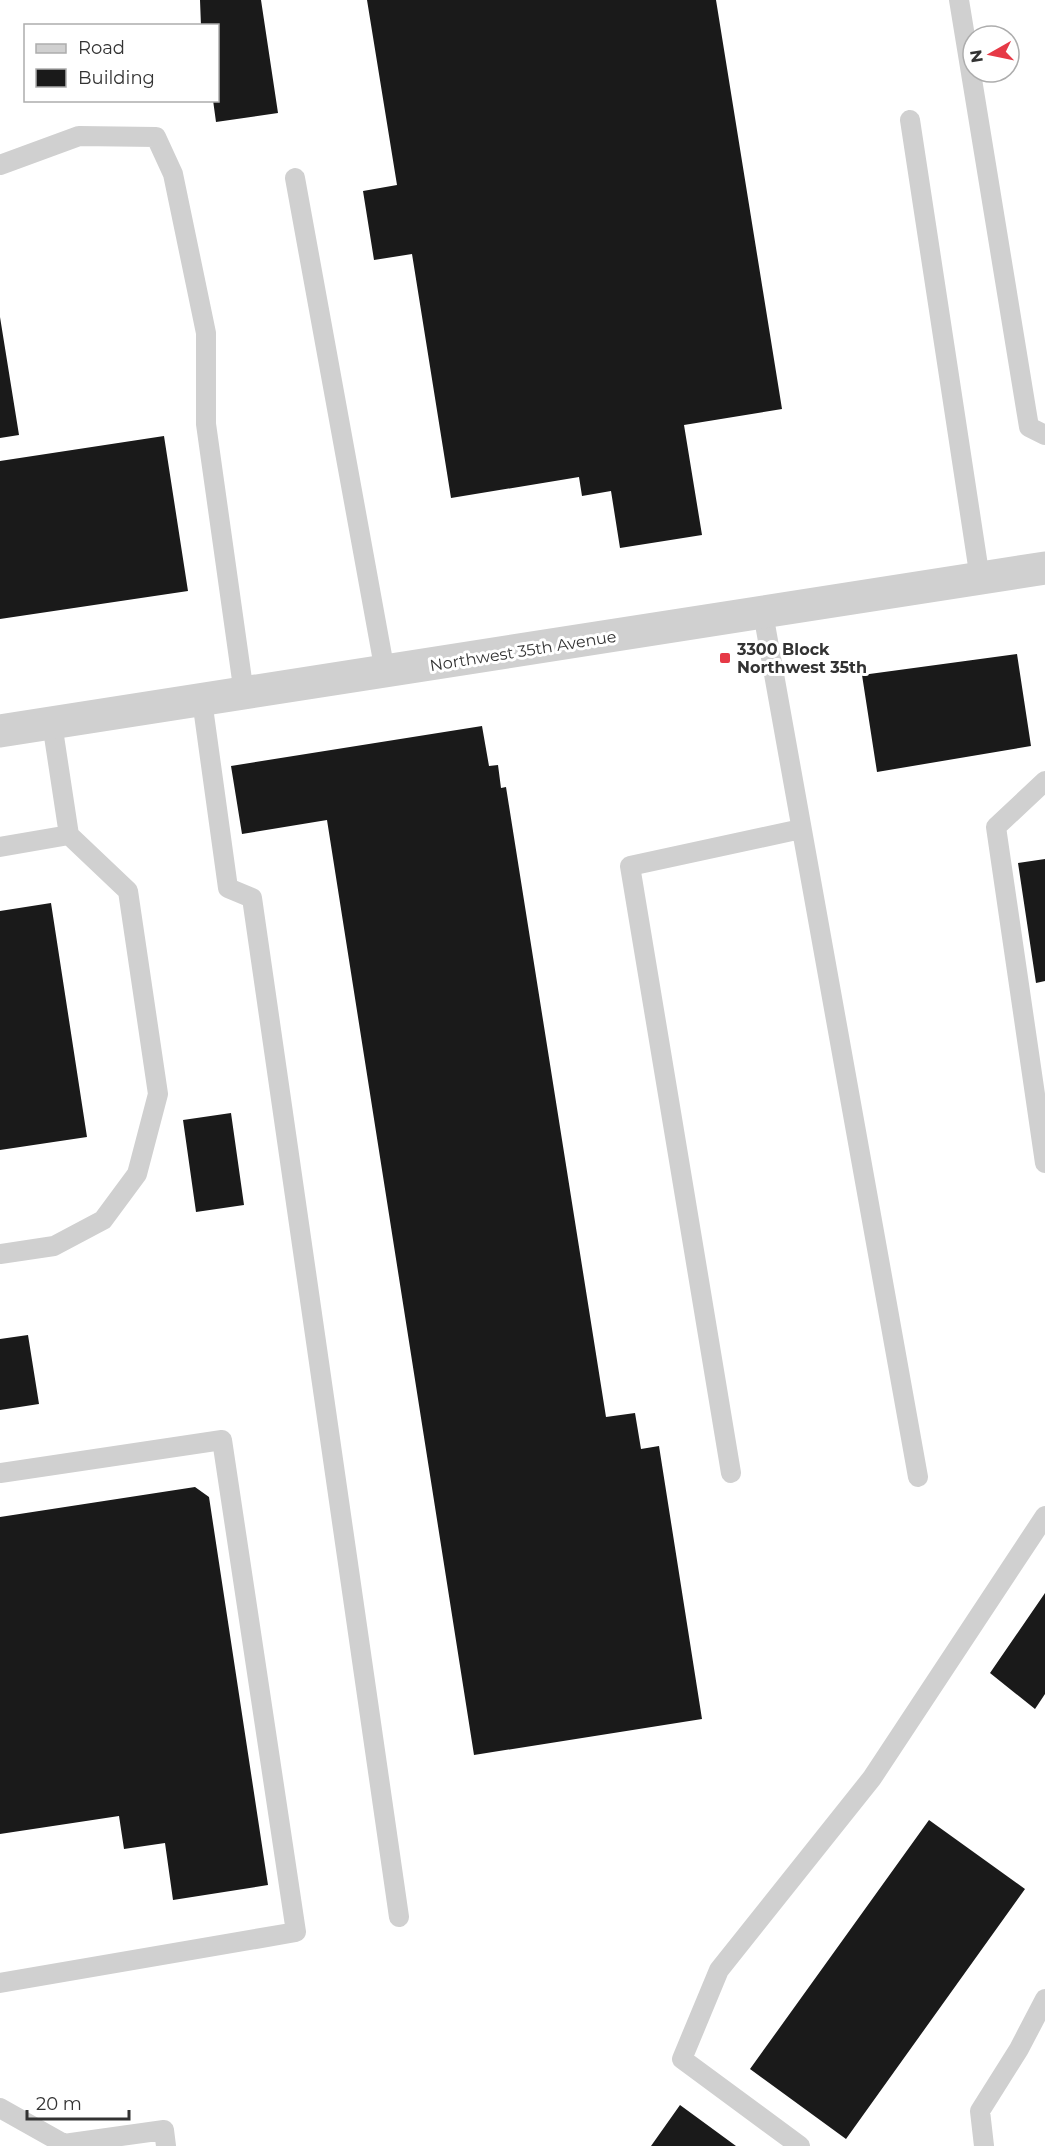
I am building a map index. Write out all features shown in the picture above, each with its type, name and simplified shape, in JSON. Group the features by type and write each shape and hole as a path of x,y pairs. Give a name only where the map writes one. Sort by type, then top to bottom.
{"street":[{"name":"Northwest 35th Avenue","path":"0,731 1045,568"}],"lane":[{"path":"959,0 1029,427 1045,435"},
{"path":"910,120 980,579"},
{"path":"0,165 79,136 156,137 173,174 206,333 206,424 244,694"},
{"path":"296,178 385,672"},
{"path":"763,613 918,1477"},
{"path":"202,700 228,888 252,898 399,1917"},
{"path":"0,1254 54,1246 103,1220 137,1174 158,1094 128,891 69,836 52,723"},
{"path":"1045,781 996,827 1045,1163"},
{"path":"731,1473 630,866 801,829"},
{"path":"0,847 69,836"},
{"path":"0,1473 222,1440 296,1932 0,1983"},
{"path":"800,2146 682,2059 719,1970 872,1778 1045,1516"},
{"path":"984,2146 980,2111 1019,2049 1045,1999"},
{"path":"0,2108 64,2144 164,2130 166,2146"}],"building":[{"path":"200,0 261,0 278,113 216,122 213,102 219,102 219,24 201,24"},
{"path":"367,0 716,0 782,409 684,425 702,535 620,548 611,491 582,496 579,477 451,498 412,254 374,260 363,191 397,185"},
{"path":"0,317 19,435 0,438"},
{"path":"164,436 188,591 0,619 0,461"},
{"path":"1017,654 1031,746 877,772 862,675"},
{"path":"482,726 489,766 498,765 501,788 506,787 606,1417 635,1413 641,1449 659,1446 702,1719 474,1755 327,820 242,834 231,766"},
{"path":"1045,859 1045,981 1036,983 1018,863"},
{"path":"51,903 87,1137 0,1150 0,911"},
{"path":"231,1113 244,1205 196,1212 183,1120"},
{"path":"28,1335 39,1404 0,1410 0,1339"},
{"path":"195,1487 209,1497 268,1885 173,1900 165,1843 124,1849 119,1816 0,1834 0,1517"},
{"path":"1045,1593 1045,1694 1035,1709 990,1673"},
{"path":"929,1820 1025,1889 846,2139 750,2069"},
{"path":"680,2105 736,2146 651,2146"}],"place":[{"name":"3300 Block Northwest 35th","path":"725,658"}]}
